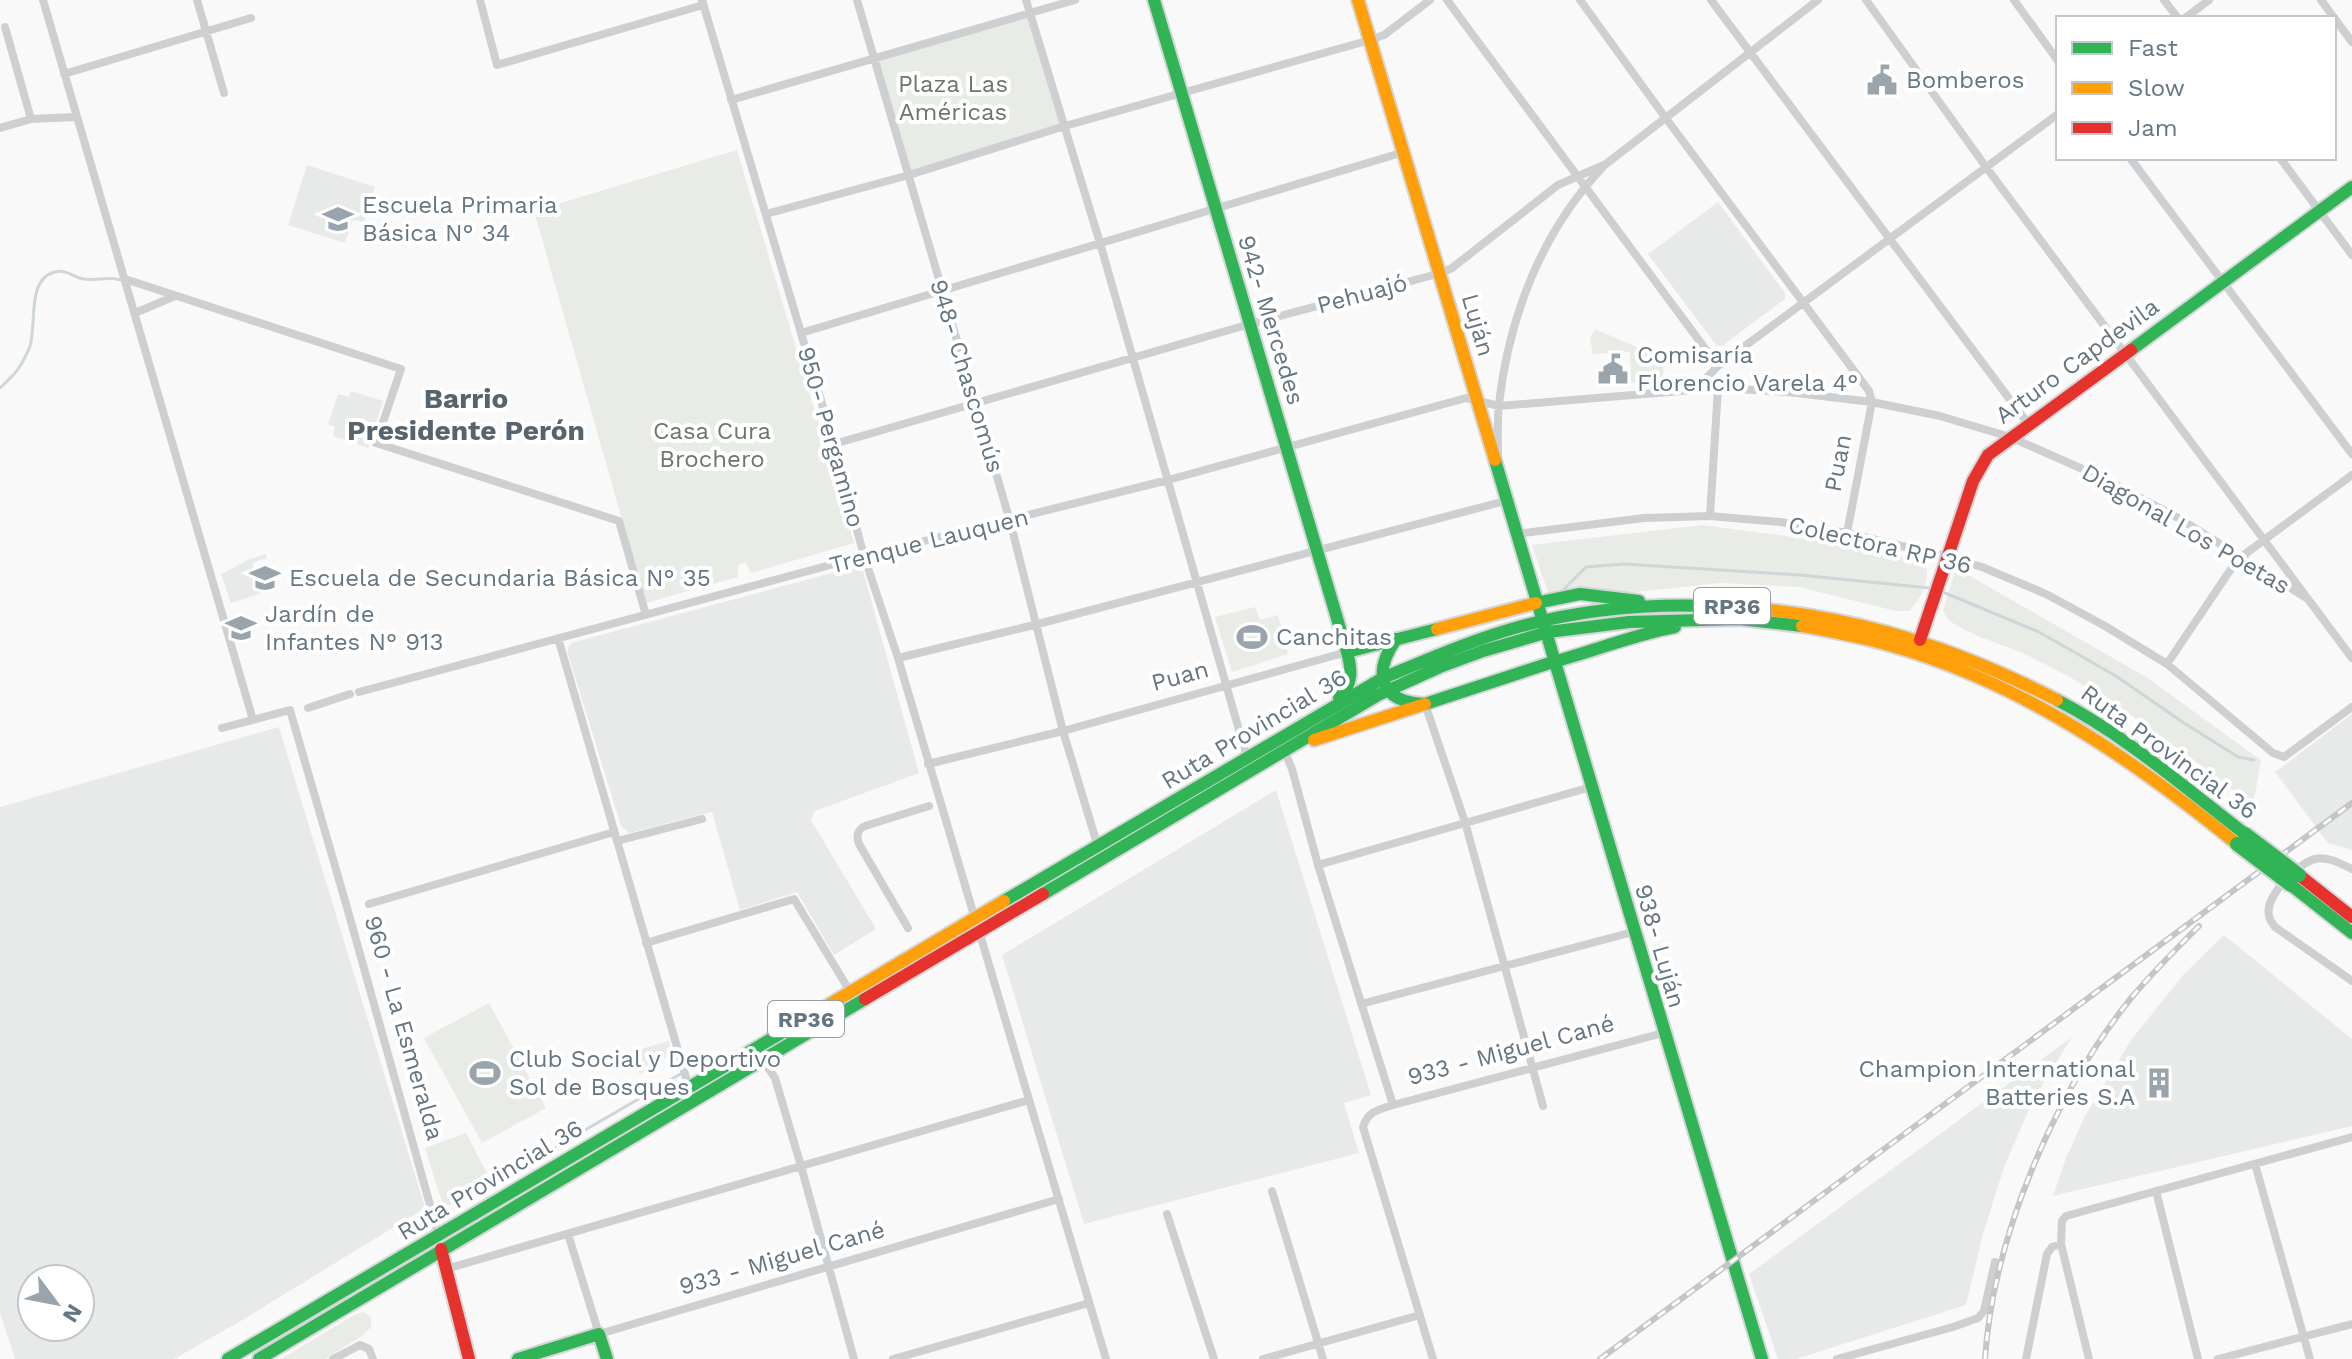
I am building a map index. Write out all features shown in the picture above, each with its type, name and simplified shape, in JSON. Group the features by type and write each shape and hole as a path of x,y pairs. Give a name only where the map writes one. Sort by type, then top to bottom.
{"main road":[{"name":"942- Mercedes","path":"1154,0 1347,652 1352,676 1349,688 1317,717"},
{"name":"Luján","path":"1358,0 1441,273 1553,662"},
{"name":"Arturo Capdevila","path":"1920,640 1977,472 1988,455 2352,187"},
{"name":"Puan","path":"1347,652 1580,594 1621,600 1687,601 1703,605"},
{"name":"Ruta Provincial 36","path":"228,1359 763,1060 1098,847 1317,717 1385,684 1468,657 1543,627 1614,610 1703,605 1825,616 1920,640 2021,681 2073,709 2139,753 2241,839"},
{"name":"Ruta Provincial 36","path":"1543,627 1669,619 1741,619 1782,623 1846,633 1904,648 1964,669 2085,730 2352,917"},
{"path":"1283,750 1662,629 1713,626 1749,628 1782,623"},
{"path":"1396,639 1389,646 1381,664 1385,684 1393,696 1407,704 1425,704"},
{"name":"938- Luján","path":"1553,662 1762,1359"},
{"name":"Ruta Provincial 36","path":"259,1359 440,1242 689,1088 851,993 977,925 1283,750 1385,684"},
{"name":"Ruta Provincial 36","path":"2295,880 2352,933"},
{"name":"960 - La Esmeralda","path":"440,1242 469,1359"},
{"path":"599,1334 607,1359"},
{"name":"933 - Miguel Cané","path":"518,1359 599,1334"}],"street":[{"path":"43,0 253,720 222,728"},
{"path":"197,0 224,93"},
{"path":"480,0 497,65 702,2"},
{"name":"948- Chascomús","path":"857,0 1010,521 1063,731 1098,847"},
{"path":"1026,0 1100,243 1247,758"},
{"path":"731,100 1075,0"},
{"path":"766,214 1370,40 1384,35 1430,0"},
{"path":"1447,0 1718,366"},
{"path":"1580,0 1864,383 1872,402"},
{"path":"1711,0 2029,425"},
{"name":"Pehuajó","path":"834,444 1250,324 1441,273 1452,268 1558,185 1606,164 1818,0"},
{"path":"1866,0 1986,167 2352,658"},
{"path":"2014,0 2056,58"},
{"path":"2164,0 2176,16"},
{"path":"2188,16 2209,0"},
{"name":"950- Pergamino","path":"702,2 834,444 864,556 898,658 1106,1359"},
{"path":"64,74 251,18"},
{"path":"2336,20 2352,42"},
{"path":"5,27 31,119"},
{"path":"1697,388 1718,366 2056,115"},
{"path":"0,128 31,119 77,117"},
{"path":"801,333 1404,152"},
{"path":"2131,160 2352,454"},
{"path":"2281,160 2352,255"},
{"path":"1498,472 1499,406 1508,350 1523,295 1550,239 1584,187 1606,164"},
{"path":"125,279 401,369 376,443 619,521 646,615"},
{"path":"135,313 175,295"},
{"path":"1710,516 1718,388"},
{"name":"Diagonal Los Poetas","path":"1499,406 1718,388 1872,402 1940,416 2010,437 2128,490 2308,599"},
{"name":"Trenque Lauquen","path":"308,708 864,556 1168,480 1466,398 1499,406"},
{"name":"Puan","path":"1847,533 1872,402"},
{"path":"2167,664 2241,557 2352,475"},
{"path":"898,658 1505,501"},
{"name":"Colectora RP 36","path":"1516,534 1644,518 1710,516 1780,522 1847,533 1982,567 2046,594 2167,664 2273,753 2284,757 2352,707"},
{"path":"558,638 689,1088"},
{"name":"Puan","path":"928,764 1063,731 1347,652"},
{"path":"1425,704 1465,822 1543,1106"},
{"name":"960 - La Esmeralda","path":"253,720 293,712 440,1242"},
{"path":"1283,750 1292,769 1318,865 1393,1105"},
{"path":"1318,865 1591,787"},
{"path":"908,928 859,844 858,833 865,826 929,806"},
{"path":"369,904 616,837 702,819"},
{"path":"2352,869 2319,858 2300,867 2279,887 2270,903 2268,915 2275,927 2352,981"},
{"path":"646,943 794,899 851,993"},
{"path":"348,911 358,908"},
{"path":"1361,1004 1633,932"},
{"name":"933 - Miguel Cané","path":"1420,1315 1363,1127 1371,1112 1663,1033"},
{"path":"763,1060 775,1078 854,1359"},
{"path":"446,1269 1029,1100"},
{"path":"2089,1359 2061,1244 2062,1221 2066,1216 2352,1137"},
{"path":"2255,1164 2310,1359"},
{"path":"1272,1191 1323,1359"},
{"path":"2156,1191 2198,1359"},
{"name":"933 - Miguel Cané","path":"599,1334 1059,1199"},
{"path":"1167,1214 1214,1359"},
{"path":"568,1234 599,1334"},
{"path":"2026,1359 2047,1254 2052,1247 2061,1244"},
{"path":"1837,1359 1978,1318 1984,1311 1995,1262"},
{"path":"893,1359 1089,1303"},
{"path":"1263,1359 1420,1315 1433,1359"},
{"path":"2218,1359 2352,1324"},
{"path":"333,1359 354,1346 365,1347 372,1353 373,1359"}],"shaded area":[{"path":"307,165 375,187 364,222 353,220 345,243 288,225"},
{"path":"1718,202 1785,293 1785,299 1722,346 1717,346 1648,254"},
{"path":"351,391 383,401 368,448 333,436 335,427 328,424 338,394 349,397"},
{"path":"266,554 267,558 252,563 262,593 231,603 221,574"},
{"path":"854,567 863,571 919,773 815,811 811,820 876,929 834,955 797,892 740,910 712,812 629,833 621,826 567,651 571,643"},
{"path":"2352,714 2352,850 2328,843 2275,772"},
{"path":"279,727 425,1208 174,1359 15,1359 0,1313 0,807"},
{"path":"1276,790 1371,1095 1344,1103 1359,1153 1084,1224 1002,955"},
{"path":"2224,935 2352,1039 2352,1126 2053,1196 2085,1116 2131,1040 2184,974"},
{"path":"2072,1037 2033,1100 2004,1167 1983,1234 1966,1305 1796,1359 1778,1359 1749,1274"}],"green space":[{"name":"Plaza Las Américas","path":"1029,12 1065,126 909,175 874,58"},
{"name":"Casa Cura Brochero","path":"737,150 854,543 751,573 745,562 738,565 738,577 646,603 534,211"},
{"path":"1595,329 1664,359 1663,380 1631,383 1630,352 1593,354 1590,338"},
{"path":"1702,525 1847,544 1918,561 1926,566 1925,584 1909,611 1896,611 1799,587 1720,583 1551,601 1532,545"},
{"path":"1956,568 2146,677 2261,760 2253,806 2172,744 2087,687 2027,655 1955,625 1943,610"},
{"name":"Canchitas","path":"1255,607 1260,620 1278,615 1288,654 1232,672 1215,617"},
{"name":"Club Social y Deportivo Sol de Bosques","path":"489,1003 546,1108 482,1143 424,1038"},
{"path":"669,1041 669,1055 640,1074 631,1064 630,1052"},
{"path":"466,1133 492,1183 444,1208 425,1148"},
{"path":"363,1312 371,1317 371,1327 325,1359 281,1359 354,1315"}],"waterway":[{"path":"0,388 23,362 29,349 36,294 46,276 59,271 84,279 121,280"},
{"path":"1561,592 1586,567 1624,564 1800,575 1929,588"},
{"path":"1945,593 2039,632 2116,676 2238,757 2254,760"},
{"path":"652,1091 682,1073"},
{"path":"504,1177 642,1097"}],"railway":[{"path":"1600,1359 2352,803"},
{"path":"1985,1359 1990,1312 2001,1264 2015,1216 2054,1121 2078,1076 2132,997 2199,926"}],"traffic: fast":[{"path":"1154,0 1347,652 1437,629"},
{"path":"2131,350 2352,187"},
{"path":"1495,460 1762,1359"},
{"path":"1536,603 1580,594 1639,601"},
{"path":"1004,901 1383,678 1486,637 1545,620 1614,609 1707,606"},
{"path":"1043,894 1378,695 1483,651 1548,632 1629,622 1739,619 1802,626"},
{"path":"1553,662 1675,627"},
{"path":"1396,639 1384,664 1385,684 1398,698 1410,702 1425,704 1553,662"},
{"path":"1339,698 1350,676 1347,652"},
{"path":"2057,700 2130,745 2245,834"},
{"path":"2245,834 2299,875"},
{"path":"2237,844 2291,885"},
{"path":"2291,885 2352,933"},
{"path":"259,1359 865,999"},
{"path":"228,1359 783,1032"},
{"path":"518,1359 599,1334 607,1359"}],"traffic: slow":[{"path":"1358,0 1495,460"},
{"path":"1437,629 1536,603"},
{"path":"1707,606 1799,614 1887,632 1972,661 2057,700"},
{"path":"1802,626 1915,653 2014,694 2107,747 2237,844"},
{"path":"1314,740 1425,704"},
{"path":"783,1032 1004,901"}],"traffic: jam":[{"path":"1920,640 1973,481 1988,455 2131,350"},
{"path":"2299,875 2352,917"},
{"path":"865,999 1043,894"},
{"path":"441,1249 469,1359"}],"place":[{"name":"Bomberos","path":"1882,80"},
{"name":"Escuela Primaria Básica N° 34","path":"338,219"},
{"name":"Comisaría Florencio Varela 4°","path":"1613,369"},
{"name":"Escuela de Secundaria Básica N° 35","path":"265,578"},
{"name":"Jardín de Infantes N° 913","path":"241,628"},
{"name":"Canchitas","path":"1252,637"},
{"name":"Club Social y Deportivo Sol de Bosques","path":"485,1073"},
{"name":"Champion International Batteries S.A","path":"2159,1083"}],"district":[{"name":"Barrio Presidente Perón","path":"466,414"}]}
